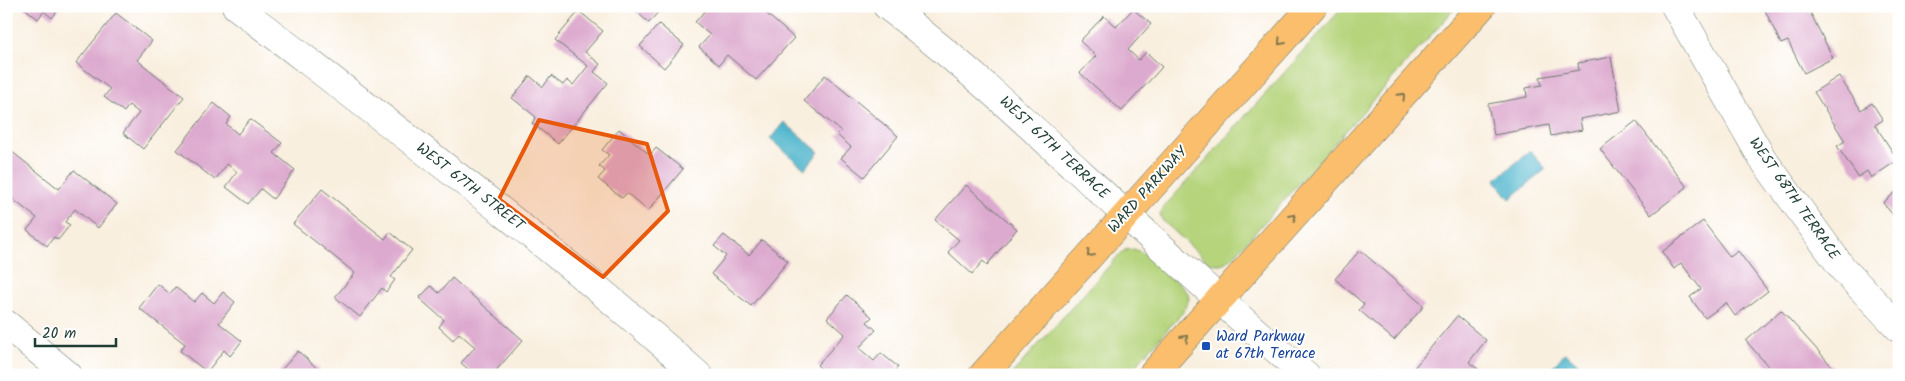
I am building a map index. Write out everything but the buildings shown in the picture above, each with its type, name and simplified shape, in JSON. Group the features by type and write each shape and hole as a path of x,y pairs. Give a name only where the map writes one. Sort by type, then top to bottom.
{"main road":[{"name":"WARD PARKWAY","path":"983,375 1313,6"},
{"path":"1152,375 1482,6"}],"street":[{"name":"WEST 67TH STREET","path":"236,6 509,218 644,327 698,375"},
{"name":"WEST 67TH TERRACE","path":"887,6 934,41 1011,108 1220,300 1306,375"},
{"name":"WEST 68TH TERRACE","path":"1675,6 1762,158 1843,269 1899,328"},
{"path":"6,324 68,375"}],"highlighted area":[{"path":"539,120 647,144 668,211 603,277 499,199"}],"green space":[{"path":"1344,6 1457,6 1234,256 1222,264 1208,262 1162,220 1160,214 1164,207"},
{"path":"1133,249 1147,256 1162,268 1188,293 1189,299 1182,313 1127,375 1011,375 1119,255 1125,250"}],"water":[{"path":"784,122 819,152 805,169 770,139"},
{"path":"1530,151 1546,169 1510,199 1495,180"},
{"path":"1565,353 1591,375 1558,375 1551,369"}],"place":[{"name":"Ward Parkway at 67th Terrace","path":"1206,346"}]}
